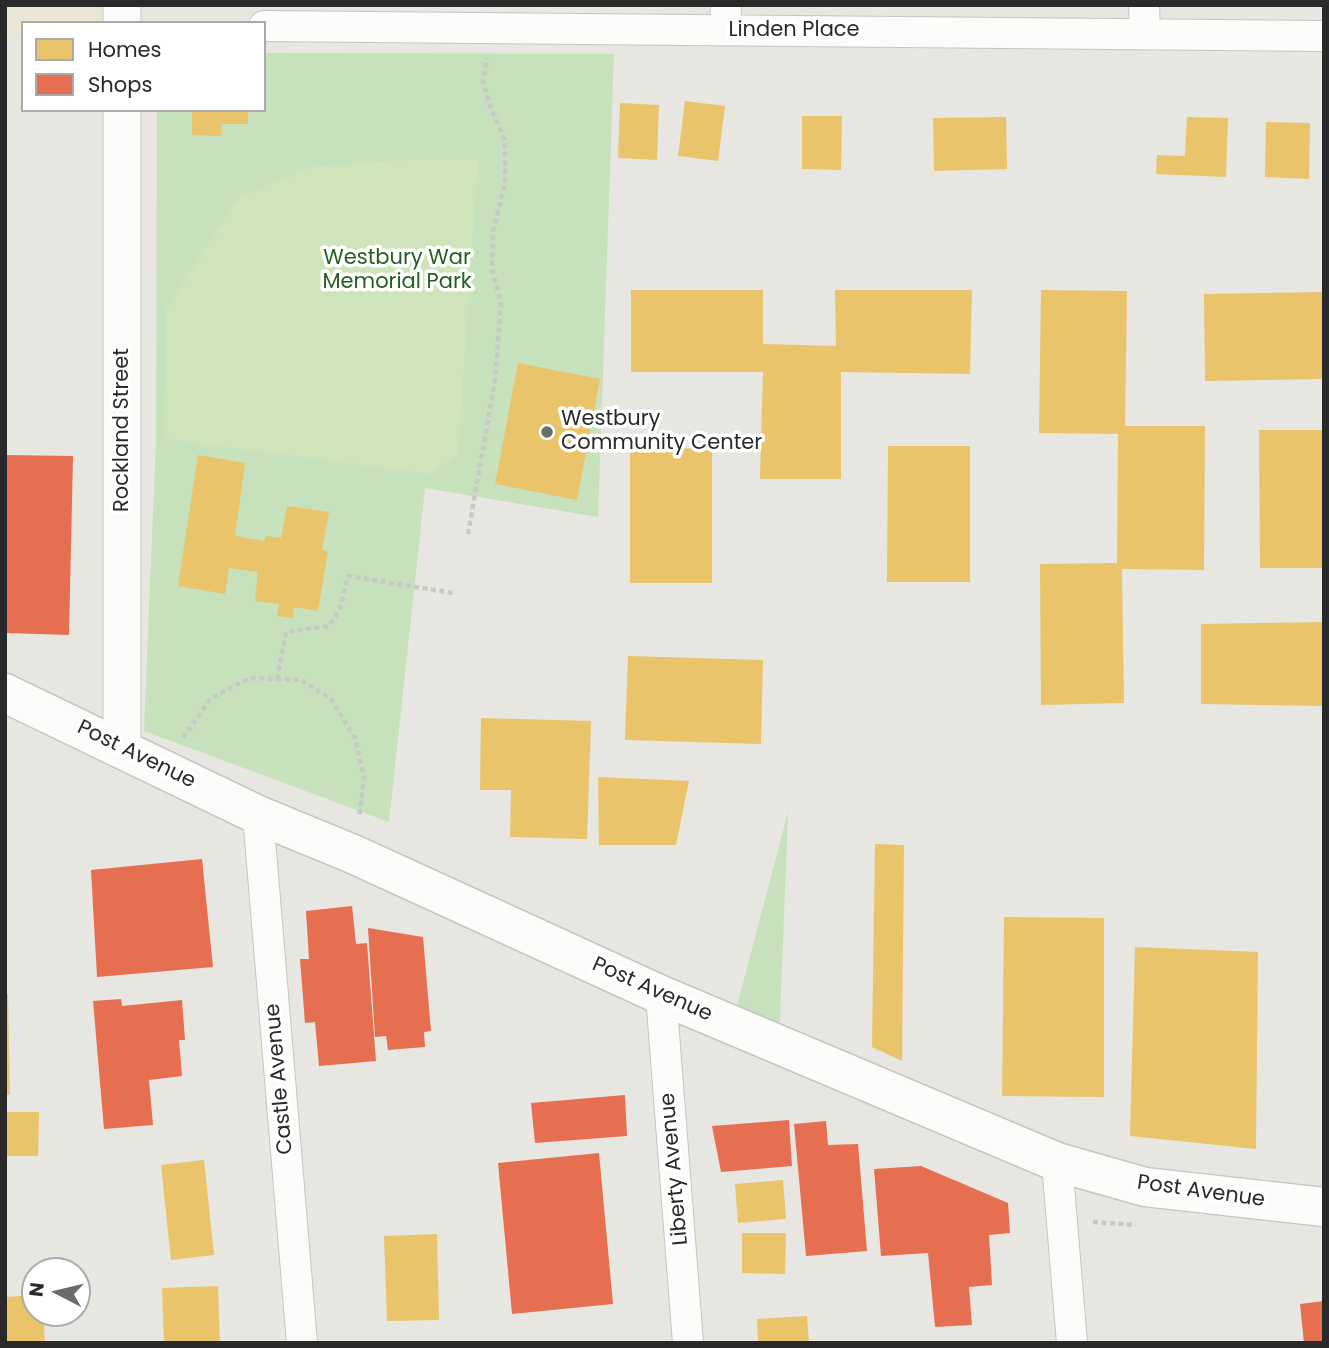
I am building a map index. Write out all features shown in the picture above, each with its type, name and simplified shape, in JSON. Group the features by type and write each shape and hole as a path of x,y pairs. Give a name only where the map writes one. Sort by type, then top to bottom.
{"main road":[{"name":"Post Avenue","path":"5,693 258,815 353,854 661,995 1057,1162 1145,1187 1324,1207"}],"street":[{"name":"Linden Place","path":"266,26 491,28 726,18 1144,19 1324,36"},
{"name":"Rockland Street","path":"122,112 122,750"},
{"name":"Castle Avenue","path":"258,815 302,1343"},
{"name":"Liberty Avenue","path":"661,995 688,1343"},
{"path":"1057,1162 1072,1343"}],"path":[{"path":"468,534 495,380 501,303 492,269 492,244 505,184 505,141 489,103 484,81 491,28"},
{"path":"277,679 286,632 329,626 340,609 348,576 453,593"},
{"path":"181,742 211,698 250,678 301,680 331,699 355,738 364,778 359,823"},
{"path":"1088,1230 1090,1223 1097,1220 1146,1226"}],"shaded area":[{"path":"5,5 122,5 122,21 21,21 21,36 5,38"}],"green space":[{"name":"Westbury War Memorial Park","path":"266,53 614,54 598,517 425,488 389,822 144,731 156,441 157,112 266,112"},
{"path":"478,159 458,455 431,474 164,439 166,309 239,197 311,167 408,160"},
{"path":"788,812 779,1045 732,1025"}],"building: Homes":[{"path":"685,101 725,106 718,161 678,156"},
{"path":"620,103 659,105 657,160 618,158"},
{"path":"192,112 248,112 248,124 222,124 221,136 192,135"},
{"path":"802,116 842,116 841,170 802,169"},
{"path":"1006,117 1007,169 934,171 933,118"},
{"path":"1187,117 1228,118 1226,177 1156,174 1157,155 1185,156"},
{"path":"1266,122 1310,123 1309,179 1265,177"},
{"path":"631,290 763,290 763,344 836,346 835,290 972,290 970,374 841,372 841,479 760,479 763,372 631,372"},
{"path":"1041,290 1127,291 1125,426 1205,426 1204,570 1122,569 1124,703 1041,705 1040,564 1117,563 1118,434 1039,433"},
{"path":"1324,292 1324,379 1205,381 1204,294"},
{"name":"Westbury Community Center","path":"518,363 600,379 577,500 495,484"},
{"path":"1259,430 1324,430 1324,568 1260,568"},
{"path":"888,446 970,446 970,582 887,582"},
{"path":"712,448 712,583 630,583 630,449"},
{"path":"198,455 245,463 235,536 264,541 266,536 281,538 287,506 329,512 322,550 328,551 318,611 294,607 293,618 277,616 279,604 255,601 258,572 229,568 225,594 178,586"},
{"path":"1324,622 1324,706 1201,704 1201,624"},
{"path":"628,656 763,660 761,744 625,740"},
{"path":"481,718 591,721 587,839 510,837 511,790 480,790"},
{"path":"598,777 689,781 676,845 599,845"},
{"path":"875,844 904,845 902,1061 872,1047"},
{"path":"1004,917 1104,918 1104,1097 1002,1096"},
{"path":"1135,947 1258,952 1256,1149 1130,1136"},
{"path":"5,994 8,994 10,1095 5,1095"},
{"path":"5,1112 39,1112 38,1156 5,1156"},
{"path":"204,1160 214,1255 171,1260 161,1165"},
{"path":"783,1180 786,1219 738,1223 735,1184"},
{"path":"742,1233 786,1233 785,1274 742,1273"},
{"path":"437,1234 439,1320 387,1321 384,1236"},
{"path":"218,1286 220,1343 164,1343 162,1288"},
{"path":"21,1296 21,1327 44,1327 45,1343 6,1343 5,1297"},
{"path":"807,1316 809,1343 758,1343 757,1319"}],"building: Shops":[{"path":"5,455 73,456 69,635 5,633"},
{"path":"202,859 213,967 97,977 91,870"},
{"path":"352,906 356,944 367,943 376,1061 319,1066 315,1022 305,1023 300,959 309,959 306,911"},
{"path":"368,928 423,937 431,1031 424,1032 425,1047 388,1050 386,1036 375,1037"},
{"path":"121,999 122,1006 182,1000 185,1040 179,1040 182,1076 149,1080 153,1125 104,1129 93,1001"},
{"path":"625,1095 627,1136 535,1143 531,1103"},
{"path":"789,1120 792,1166 721,1172 712,1126"},
{"path":"826,1121 828,1145 858,1144 867,1251 806,1256 794,1124"},
{"path":"599,1153 613,1304 512,1314 498,1163"},
{"path":"921,1166 1008,1203 1010,1233 989,1235 992,1285 969,1287 972,1325 935,1327 928,1253 881,1256 874,1169"},
{"path":"1324,1301 1324,1343 1304,1343 1300,1304"}],"place":[{"name":"Westbury Community Center","path":"547,432"}]}
